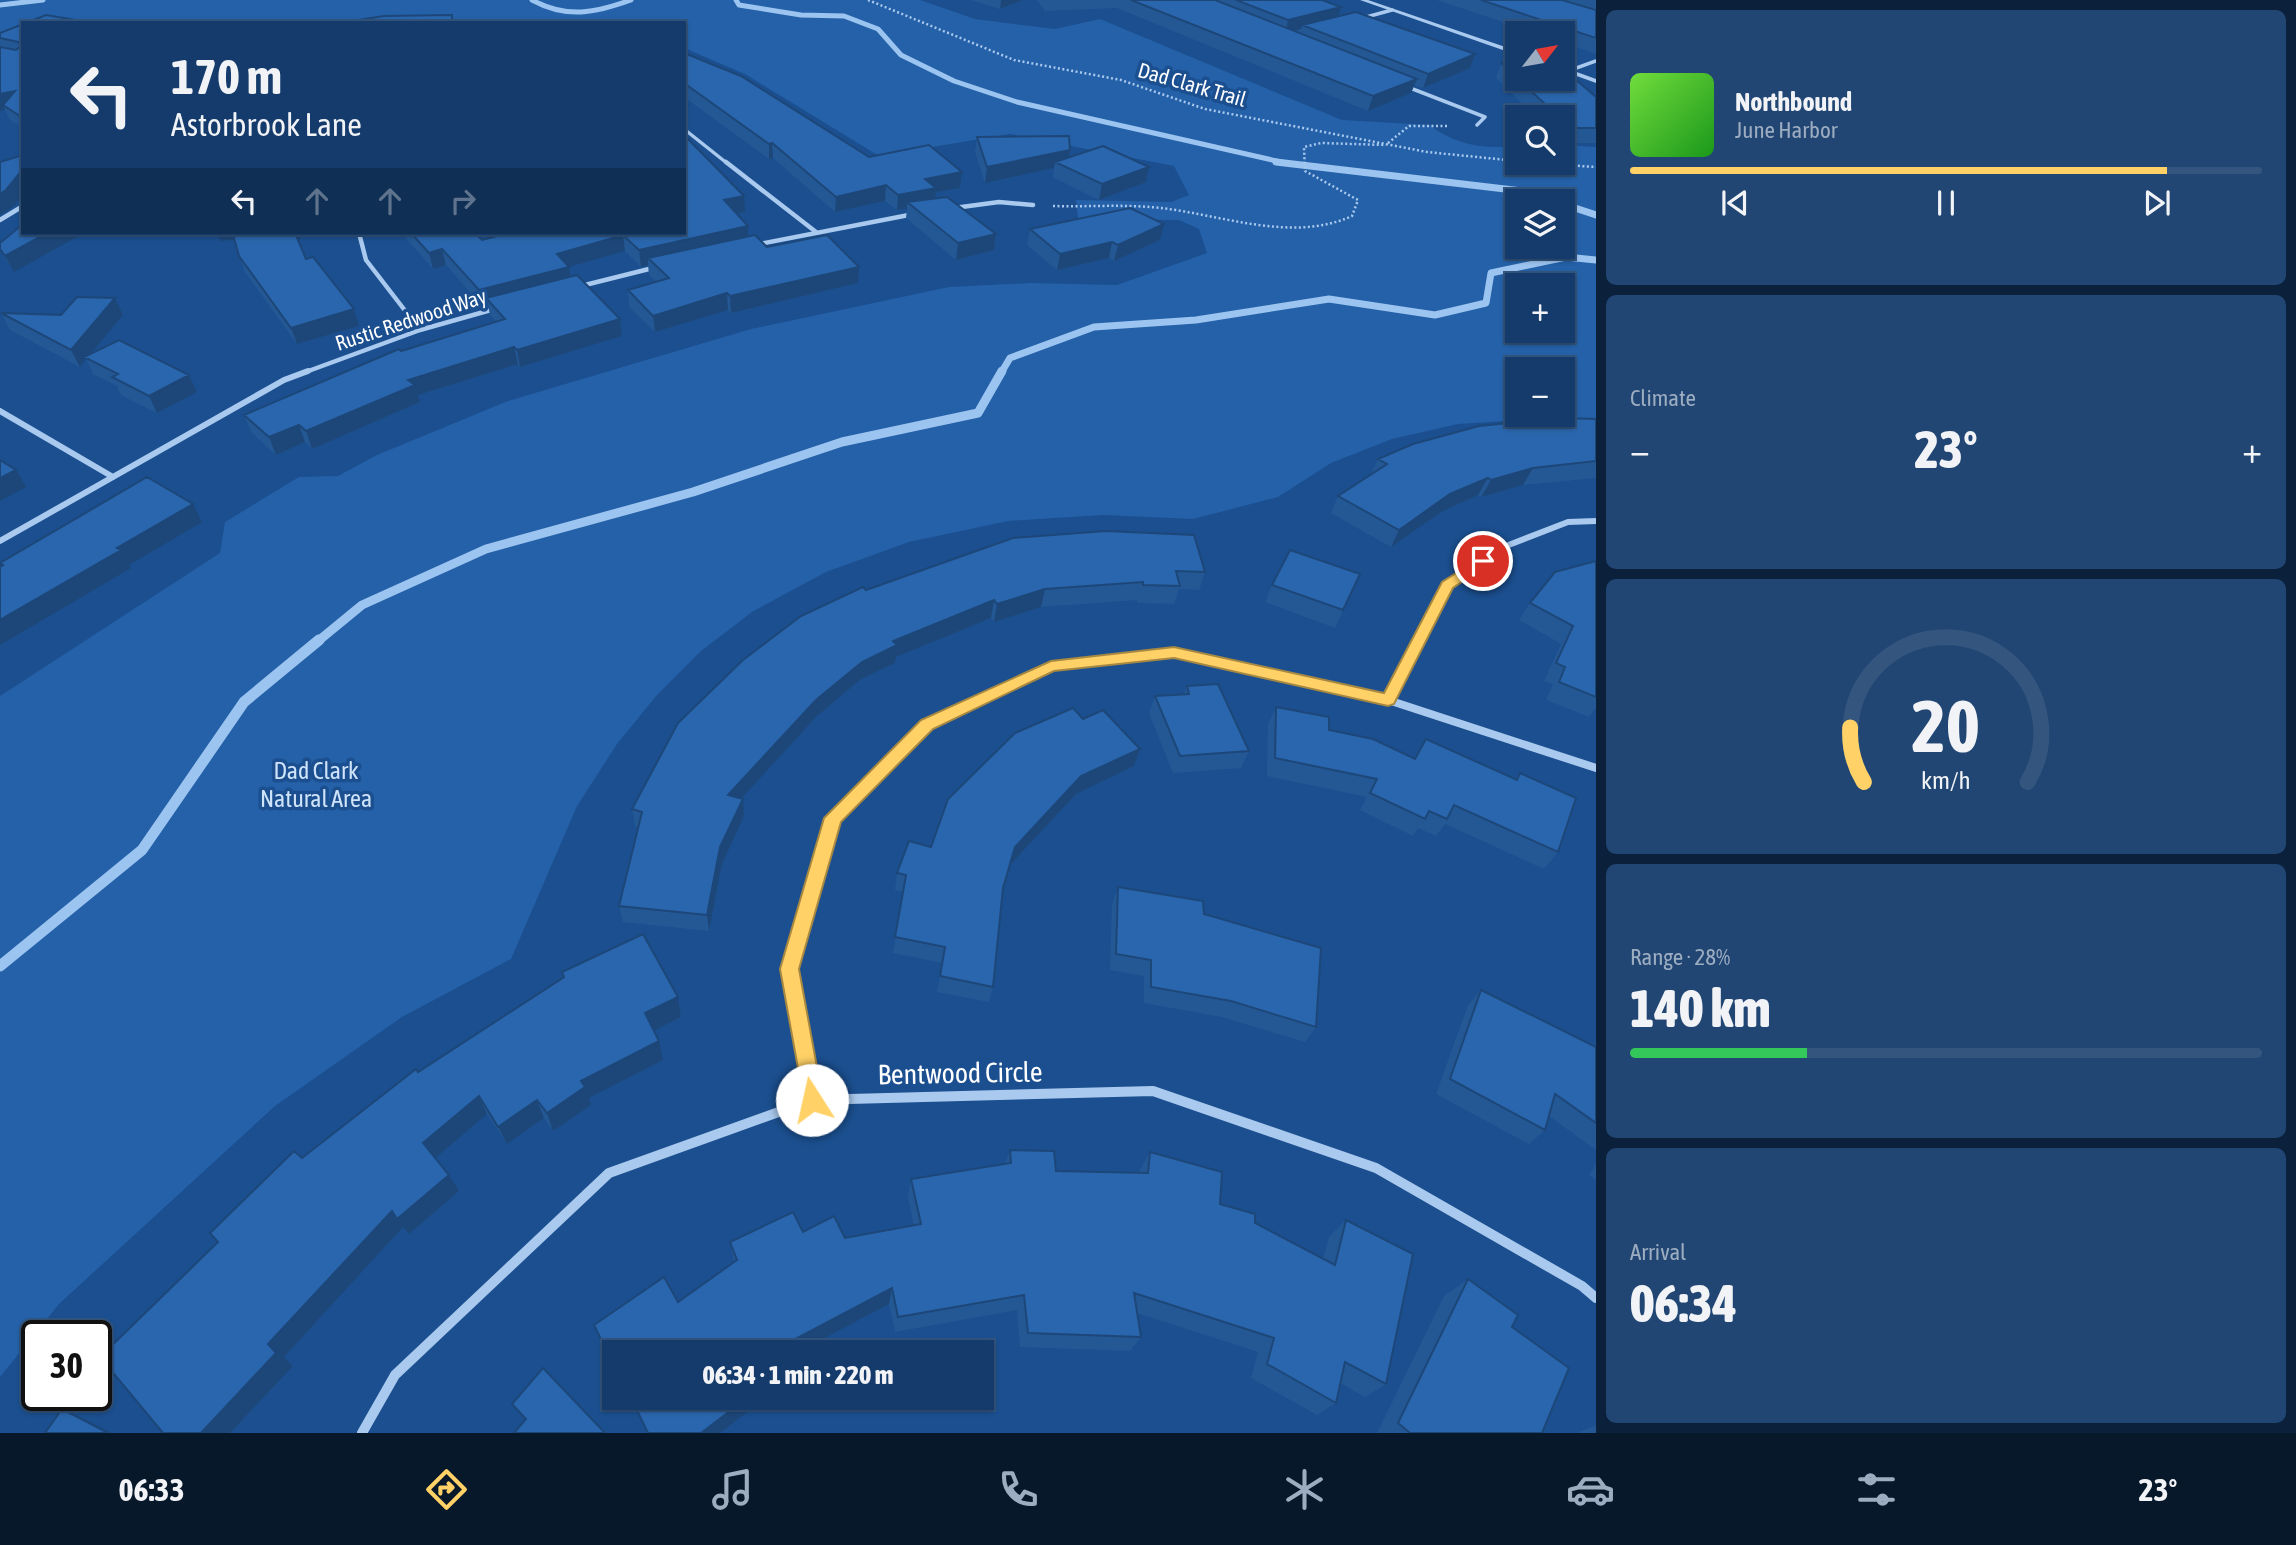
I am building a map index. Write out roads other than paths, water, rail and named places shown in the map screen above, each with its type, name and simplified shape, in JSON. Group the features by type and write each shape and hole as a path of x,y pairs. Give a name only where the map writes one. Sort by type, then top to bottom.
{"street":[{"path":"1363,0 1505,49"},
{"path":"1352,21 1392,10"},
{"path":"1575,67 1596,61"},
{"path":"1575,74 1596,81"},
{"path":"1397,83 1485,117 1477,125"},
{"path":"686,131 816,232"},
{"path":"952,208 999,202 1032,205"},
{"path":"0,220 21,207"},
{"path":"748,247 925,213"},
{"path":"360,235 366,260 420,330"},
{"path":"575,287 667,265"},
{"name":"Rustic Redwood Way","path":"0,541 284,380 420,330 510,305"},
{"path":"0,411 113,477"},
{"path":"1388,700 1447,585 1501,548 1568,522 1596,521"},
{"path":"812,1100 789,969 833,818 927,724 1051,666 1174,653 1388,700 1596,768"},
{"name":"Bentwood Circle","path":"362,1433 395,1375 609,1173 812,1100 1153,1091 1376,1168 1582,1286 1596,1298"}],"waterway":[{"path":"0,5 43,0"},
{"path":"532,0 569,12 593,11 631,0"},
{"path":"736,0 739,5 801,15 844,16 878,29 901,55 954,81 1017,102 1287,163"},
{"path":"1276,162 1287,163"},
{"path":"1287,163 1505,189"},
{"path":"1575,208 1596,215"},
{"path":"1001,373 1010,358 1094,327 1196,320 1329,299 1435,315 1486,303 1491,273 1566,257 1596,260"},
{"path":"317,642 362,605 486,549 693,492 842,442 978,413 1002,371"},
{"path":"0,966 142,850 244,702 319,640"}],"park label":[{"name":"Dad Clark Natural Area","path":"316,785"}]}
